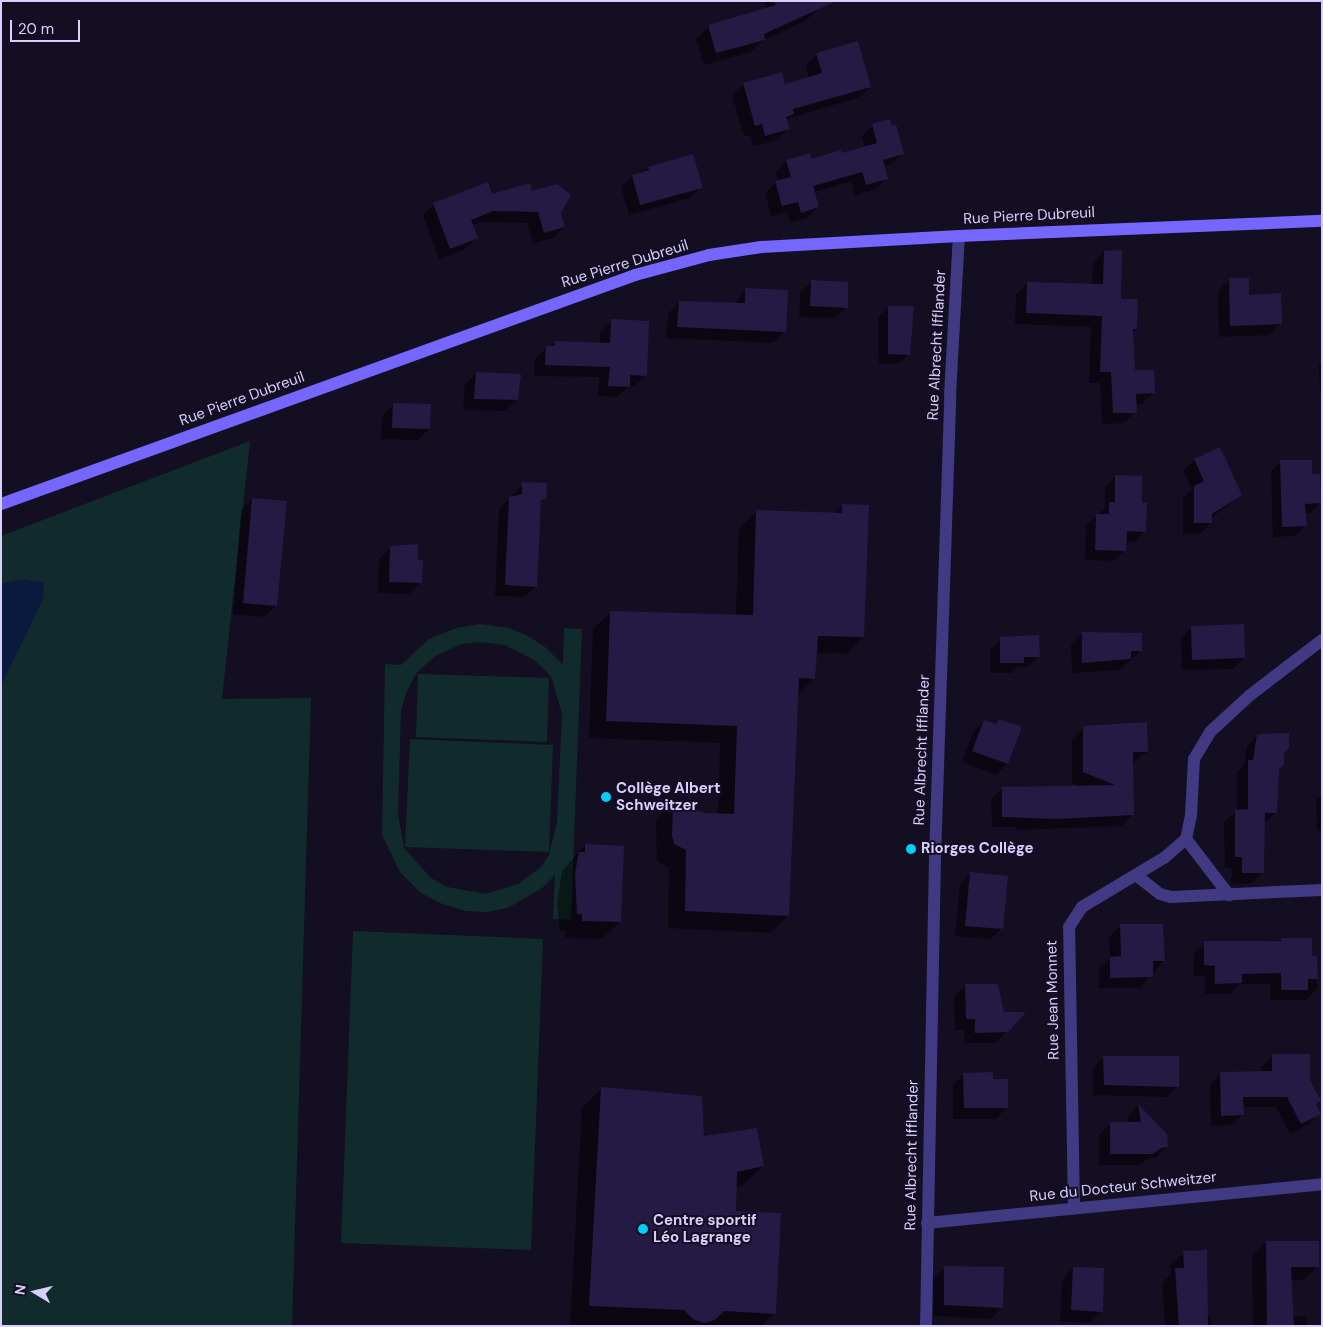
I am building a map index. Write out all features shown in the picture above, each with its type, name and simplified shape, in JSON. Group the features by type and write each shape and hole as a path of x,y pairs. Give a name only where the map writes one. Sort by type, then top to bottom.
{"street":[{"name":"Rue Pierre Dubreuil","path":"1,504 658,268 761,247 959,236 1322,221"},
{"name":"Rue Albrecht Ifflander","path":"926,1326 927,1223 947,469 959,236"},
{"path":"1229,895 1186,839 1191,816 1194,759 1210,732 1249,696 1322,640"},
{"name":"Rue Jean Monnet","path":"1074,1208 1068,932 1082,907 1137,876 1186,839"},
{"path":"1137,876 1160,894 1171,897 1322,890"},
{"name":"Rue du Docteur Schweitzer","path":"927,1223 1322,1184"}],"green space":[{"path":"250,441 222,699 311,698 292,1326 1,1326 1,536"},
{"path":"480,624 509,628 526,635 544,646 563,665 564,628 582,629 571,920 553,919 555,875 542,888 508,908 487,912 466,911 440,903 421,893 400,872 382,835 385,664 401,665 429,639 457,628","holes":["480,642 505,645 534,660 551,676 562,714 557,822 549,855 541,867 518,884 486,894 447,887 431,878 404,848 398,814 401,711 406,693 417,672 437,655 461,644"]},
{"path":"418,674 549,678 547,742 416,737"},
{"path":"410,739 553,745 549,852 405,847"},
{"path":"353,931 543,939 531,1250 341,1243"}],"water":[{"path":"23,579 44,583 43,599 1,686 1,584"}],"building":[{"path":"774,1 836,1 764,34 765,40 716,53 708,25 776,5"},
{"path":"858,41 871,87 793,109 794,114 786,117 790,129 765,136 762,124 755,126 743,83 782,72 785,84 822,73 816,53"},
{"path":"890,119 892,126 896,124 904,154 883,160 888,179 866,185 862,172 813,186 819,207 801,213 798,202 782,206 775,181 791,177 786,160 810,153 811,159 841,150 842,153 877,143 872,124"},
{"path":"693,154 703,188 640,205 632,175 649,170 648,167"},
{"path":"488,182 492,194 530,183 532,191 557,184 571,195 561,213 565,227 544,233 538,212 493,211 471,220 478,238 450,249 433,203"},
{"path":"1122,250 1121,299 1138,299 1137,329 1133,329 1135,370 1154,370 1155,393 1136,394 1137,413 1113,413 1111,372 1100,372 1102,316 1026,313 1027,282 1103,284 1104,251"},
{"path":"1229,278 1249,278 1249,295 1281,293 1282,324 1230,326"},
{"path":"811,280 848,282 848,308 810,306"},
{"path":"745,288 788,290 786,332 677,327 679,301 745,303"},
{"path":"888,306 914,306 910,355 888,354"},
{"path":"611,319 649,321 647,376 630,375 630,387 608,386 610,367 545,365 546,346 555,346 555,341 610,343"},
{"path":"476,372 521,374 518,400 474,399"},
{"path":"393,403 431,404 430,429 392,428"},
{"path":"1220,447 1242,495 1212,514 1212,523 1194,523 1194,486 1204,481 1194,459"},
{"path":"1280,460 1312,460 1312,474 1320,474 1321,503 1305,504 1307,526 1282,527"},
{"path":"1115,475 1142,476 1142,503 1147,503 1146,532 1127,531 1126,551 1095,550 1096,514 1109,514 1109,502 1115,502"},
{"path":"522,482 547,483 546,499 541,500 537,587 505,585 509,497 522,494"},
{"path":"252,498 287,501 277,606 243,603"},
{"path":"842,504 869,505 864,637 818,636 815,679 799,678 789,916 685,911 686,850 674,844 672,836 673,802 705,813 734,814 737,726 606,721 610,611 753,615 756,510 842,513"},
{"path":"418,544 418,560 423,560 422,583 389,582 390,546"},
{"path":"1244,624 1245,658 1192,660 1191,626"},
{"path":"1082,632 1142,633 1142,651 1131,651 1131,659 1082,663"},
{"path":"1039,635 1040,657 1024,657 1024,663 1000,663 1000,637"},
{"path":"999,719 1022,727 1008,764 972,751 984,720 996,724"},
{"path":"1147,722 1148,752 1133,752 1134,815 1056,819 1002,817 1002,787 1115,785 1083,772 1083,726"},
{"path":"1289,733 1289,748 1284,753 1284,765 1279,769 1277,813 1265,813 1264,873 1242,873 1242,857 1235,857 1235,810 1248,809 1248,760 1253,760 1257,734"},
{"path":"585,844 624,846 621,922 582,921 582,914 577,914 575,873 579,852 585,852"},
{"path":"970,872 1008,876 1003,929 965,926"},
{"path":"1120,924 1163,924 1165,961 1153,961 1153,977 1110,978 1110,957 1121,956"},
{"path":"1281,938 1312,938 1312,956 1317,956 1318,979 1308,979 1308,990 1281,990 1281,973 1242,974 1242,983 1215,984 1215,966 1204,965 1204,941 1281,941"},
{"path":"965,984 998,984 1004,1012 1026,1012 1008,1032 975,1033 975,1019 966,1019"},
{"path":"1272,1054 1310,1054 1310,1080 1321,1101 1316,1104 1321,1114 1301,1124 1287,1097 1243,1097 1244,1115 1221,1116 1220,1072 1272,1071"},
{"path":"1103,1056 1179,1056 1179,1087 1104,1085"},
{"path":"993,1072 993,1079 1008,1079 1008,1108 964,1108 963,1073"},
{"path":"601,1087 702,1096 704,1136 757,1128 764,1166 737,1172 736,1211 781,1213 776,1314 724,1311 715,1320 704,1323 693,1319 684,1310 589,1306"},
{"path":"1138,1104 1167,1134 1168,1147 1161,1148 1153,1154 1110,1154 1110,1122 1141,1122"},
{"path":"1266,1241 1319,1241 1319,1267 1291,1267 1294,1326 1267,1326"},
{"path":"1207,1250 1208,1326 1179,1326 1175,1268 1184,1268 1183,1251"},
{"path":"944,1266 1004,1267 1003,1308 944,1305"},
{"path":"1073,1267 1104,1268 1103,1312 1071,1310"}],"place":[{"name":"Collège Albert Schweitzer","path":"606,797"},
{"name":"Riorges Collège","path":"911,849"},
{"name":"Centre sportif Léo Lagrange","path":"643,1229"}]}
